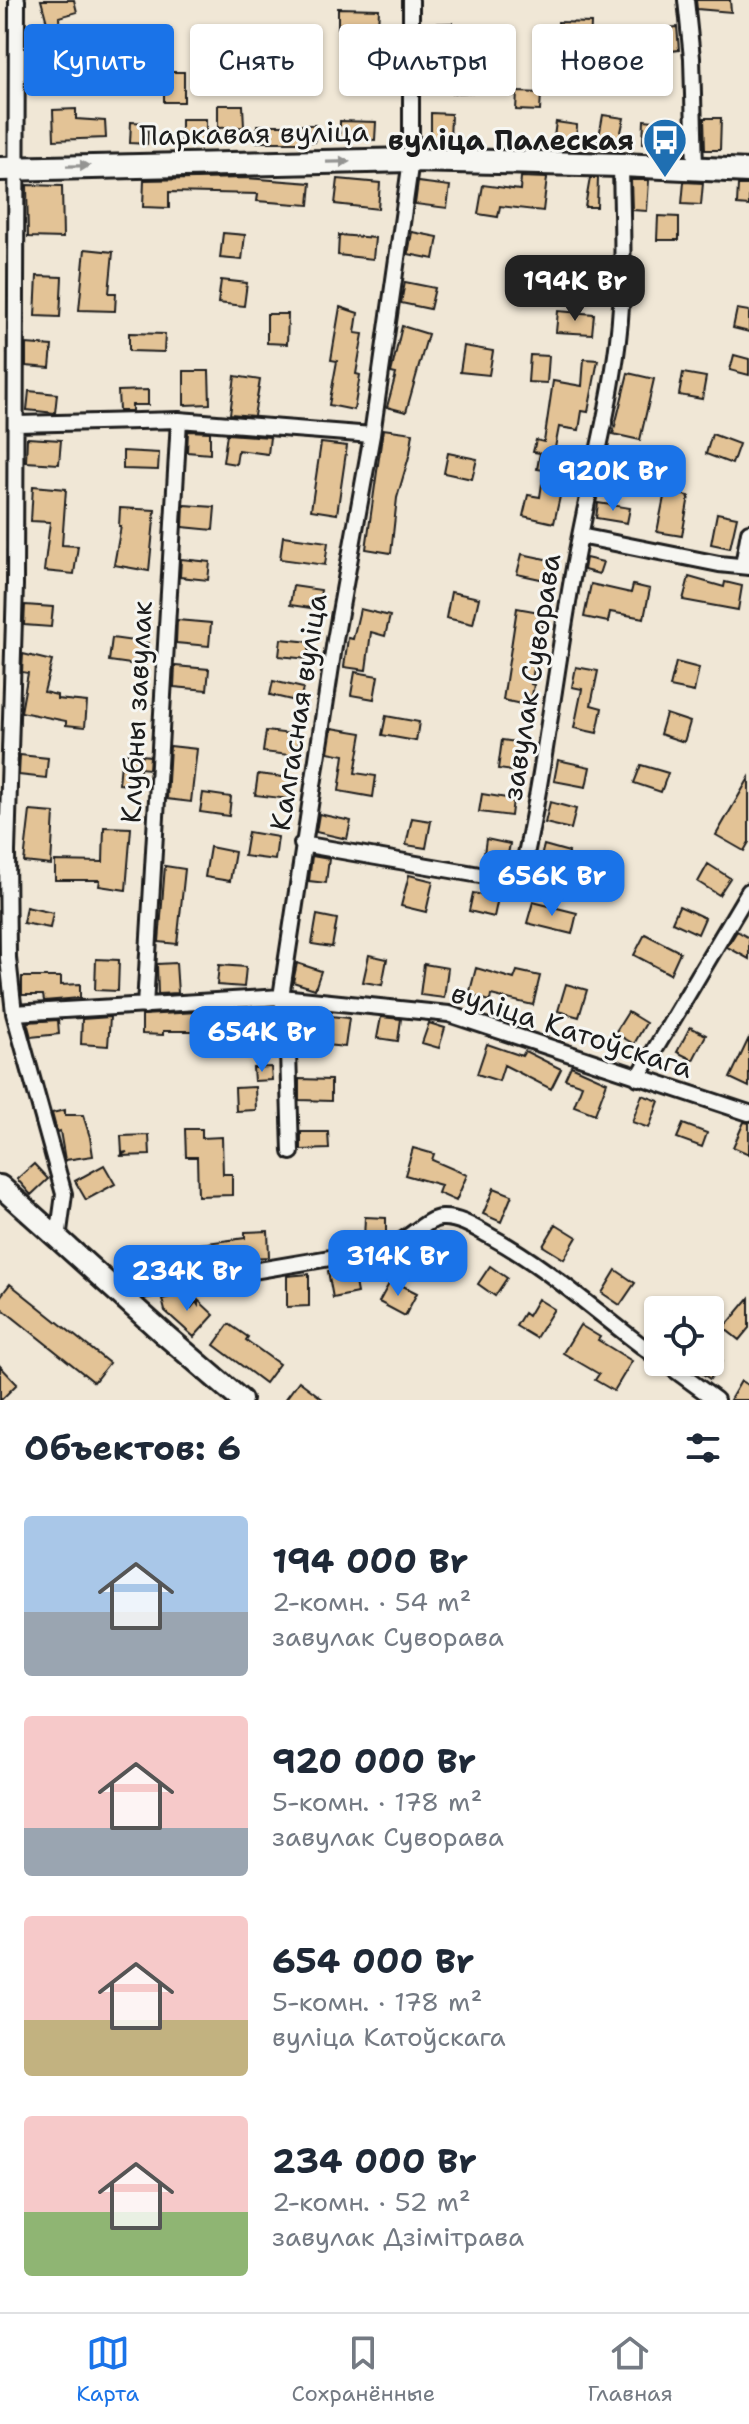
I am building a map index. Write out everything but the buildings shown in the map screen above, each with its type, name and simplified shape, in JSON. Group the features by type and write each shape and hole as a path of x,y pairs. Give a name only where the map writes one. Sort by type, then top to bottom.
{"main road":[{"name":"Паркавая вуліца","path":"8,168 411,160 749,171"},
{"path":"0,1186 118,1294 241,1400"}],"street":[{"path":"17,0 8,168 17,424 5,749 8,958 14,1013 64,1194 58,1239"},
{"name":"Калгасная вуліца","path":"281,997 335,640 372,435 411,160 411,0"},
{"path":"686,0 692,58 695,168"},
{"name":"завулак Суворава","path":"302,844 520,882 533,824 580,536 601,445 618,339 623,265 621,165"},
{"path":"17,424 179,420 372,435"},
{"name":"Клубны завулак","path":"145,1006 179,420"},
{"path":"580,536 719,564 746,566 749,532"},
{"path":"638,1078 749,891"},
{"path":"281,997 287,1018 291,1152"},
{"name":"вуліца Катоўскага","path":"14,1013 281,997 449,1014 749,1113"},
{"path":"118,1294 389,1248 404,1242 431,1219 449,1218 532,1260 644,1347"},
{"path":"683,1376 716,1400"}],"place":[{"name":"вуліца Палеская","path":"665,179"}]}
